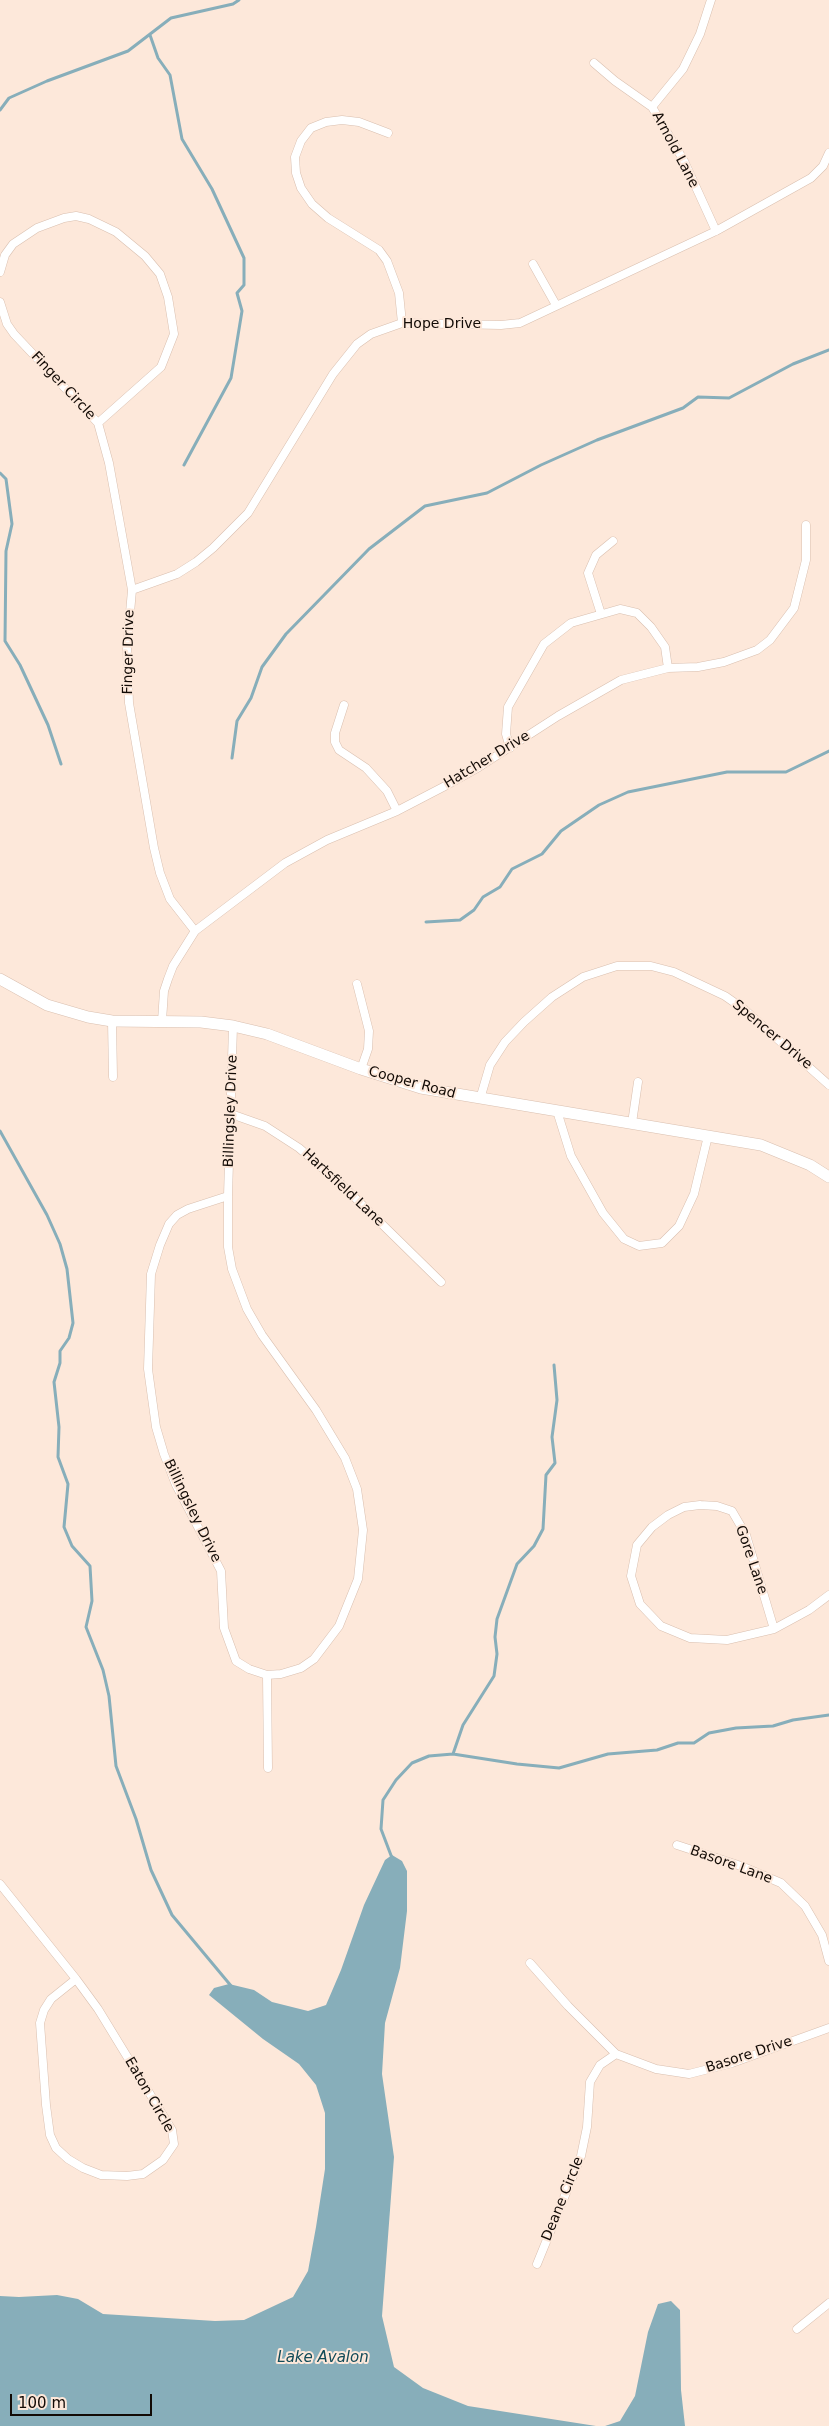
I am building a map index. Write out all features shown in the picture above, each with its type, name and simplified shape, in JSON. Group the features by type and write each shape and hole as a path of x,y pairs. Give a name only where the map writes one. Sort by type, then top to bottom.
{"street":[{"path":"652,107 683,69 700,34 711,0"},
{"name":"Arnold Lane","path":"594,64 652,107 684,161 716,231"},
{"path":"388,133 359,122 342,120 326,122 310,128 301,141 295,157 296,173 301,188 312,204 328,218 379,250 388,261 399,293 402,323"},
{"name":"Hope Drive","path":"132,590 177,574 213,548 248,513 346,356 371,334 402,323 500,325 520,323 716,231 811,178 823,166 829,153"},
{"name":"Finger Circle","path":"0,272 5,255 13,244 37,228 64,218 76,216 89,219 116,232 145,256 160,274 168,297 174,334 161,367 98,423 14,334 7,324 0,302"},
{"path":"533,264 556,305"},
{"name":"Finger Drive","path":"98,423 108,463 132,590 127,647 129,703 154,848 160,874 170,899 195,931"},
{"name":"Hatcher Drive","path":"162,1021 164,992 168,978 173,966 195,931 278,868 305,850 397,811 479,767 558,716 621,680 668,668 698,667 742,657 757,650 770,640 794,608 806,560 806,525"},
{"path":"601,614 588,573 596,555 613,541"},
{"path":"510,748 506,734 508,708 544,644 571,623 620,609 637,613 651,627 665,648 668,668"},
{"path":"344,705 335,733 335,742 339,750 366,768 386,791 397,811"},
{"name":"Spencer Drive","path":"480,1099 490,1065 505,1042 524,1022 552,996 583,977 617,966 651,966 674,972 725,996 745,1010 829,1085"},
{"name":"Cooper Road","path":"0,979 47,1005 88,1017 112,1021 162,1021 233,1026 268,1034 361,1070 421,1088 762,1146 803,1162 829,1177"},
{"path":"357,984 368,1031 368,1049 361,1070"},
{"path":"112,1021 113,1077"},
{"name":"Billingsley Drive","path":"228,1196 201,1204 177,1215 169,1224 160,1244 151,1274 148,1369 156,1427 164,1454 176,1485 221,1571 224,1628 236,1662 267,1675 281,1674 301,1668 314,1659 339,1626 358,1579 363,1530 357,1489 345,1458 316,1410 268,1344 247,1309 232,1269 228,1247 228,1196 233,1026"},
{"path":"632,1123 638,1082"},
{"path":"557,1111 571,1156 603,1213 624,1239 639,1246 662,1243 680,1226 694,1194 708,1136"},
{"name":"Hartsfield Lane","path":"231,1114 265,1126 299,1148 342,1185 441,1282"},
{"name":"Gore Lane","path":"774,1629 746,1535 732,1511 717,1506 684,1507 668,1515 652,1527 637,1546 630,1576 640,1604 661,1626 690,1638 708,1641 727,1640 774,1629 809,1610 829,1594"},
{"path":"267,1675 268,1768"},
{"name":"Basore Lane","path":"677,1845 741,1866 781,1884 804,1906 822,1935 829,1961"},
{"name":"Eaton Circle","path":"0,1884 76,1979 98,2009 172,2130 174,2144 163,2160 143,2174 127,2176 101,2175 83,2168 68,2159 56,2148 50,2135 40,2024 44,2010 51,1999 76,1979"},
{"name":"Basore Drive","path":"530,1963 568,2006 616,2054 656,2069 689,2074 732,2063 829,2028"},
{"name":"Deane Circle","path":"537,2264 581,2156 589,2108 590,2082 600,2065 616,2054"},
{"path":"797,2329 829,2304"}],"water":[{"name":"Lake Avalon","path":"392,1855 402,1861 407,1871 407,1911 400,1968 385,2023 382,2074 394,2157 382,2316 394,2367 423,2388 468,2406 596,2426 0,2426 0,2296 57,2295 78,2299 103,2314 215,2321 244,2320 293,2297 308,2271 316,2227 325,2169 325,2113 316,2085 299,2064 263,2039 209,1995 214,1988 229,1984 254,1990 272,2002 308,2011 326,2005 341,1970 364,1905 385,1860"},
{"path":"671,2301 680,2310 681,2390 685,2426 605,2426 620,2421 635,2396 648,2332 658,2304"}],"waterway":[{"path":"0,110 9,98 47,81 128,51 171,18 233,4 239,0"},
{"path":"150,35 158,58 170,75 182,139 212,189 244,258 244,285 237,293 242,311 231,378 184,465"},
{"path":"232,758 237,721 251,698 262,667 286,634 369,549 425,506 487,493 541,465 597,440 683,408 698,397 729,398 793,364 829,350"},
{"path":"0,473 6,479 12,524 6,551 5,641 20,665 48,725 61,764"},
{"path":"426,922 460,920 474,910 483,897 500,887 512,869 542,854 561,831 599,805 628,792 727,772 786,772 829,751"},
{"path":"0,1131 47,1215 60,1244 67,1269 73,1323 69,1338 60,1351 60,1363 54,1382 59,1427 58,1457 68,1484 64,1527 72,1546 90,1566 92,1601 86,1627 103,1670 109,1696 116,1766 136,1819 151,1870 172,1915 232,1987"},
{"path":"453,1754 463,1725 494,1676 497,1654 495,1637 497,1619 517,1564 534,1546 543,1529 546,1475 555,1463 552,1437 557,1400 554,1365"},
{"path":"392,1858 381,1829 383,1800 396,1780 412,1763 429,1756 453,1754 517,1764 559,1768 608,1754 657,1750 678,1743 694,1743 709,1733 736,1728 773,1726 793,1720 829,1715"}]}
